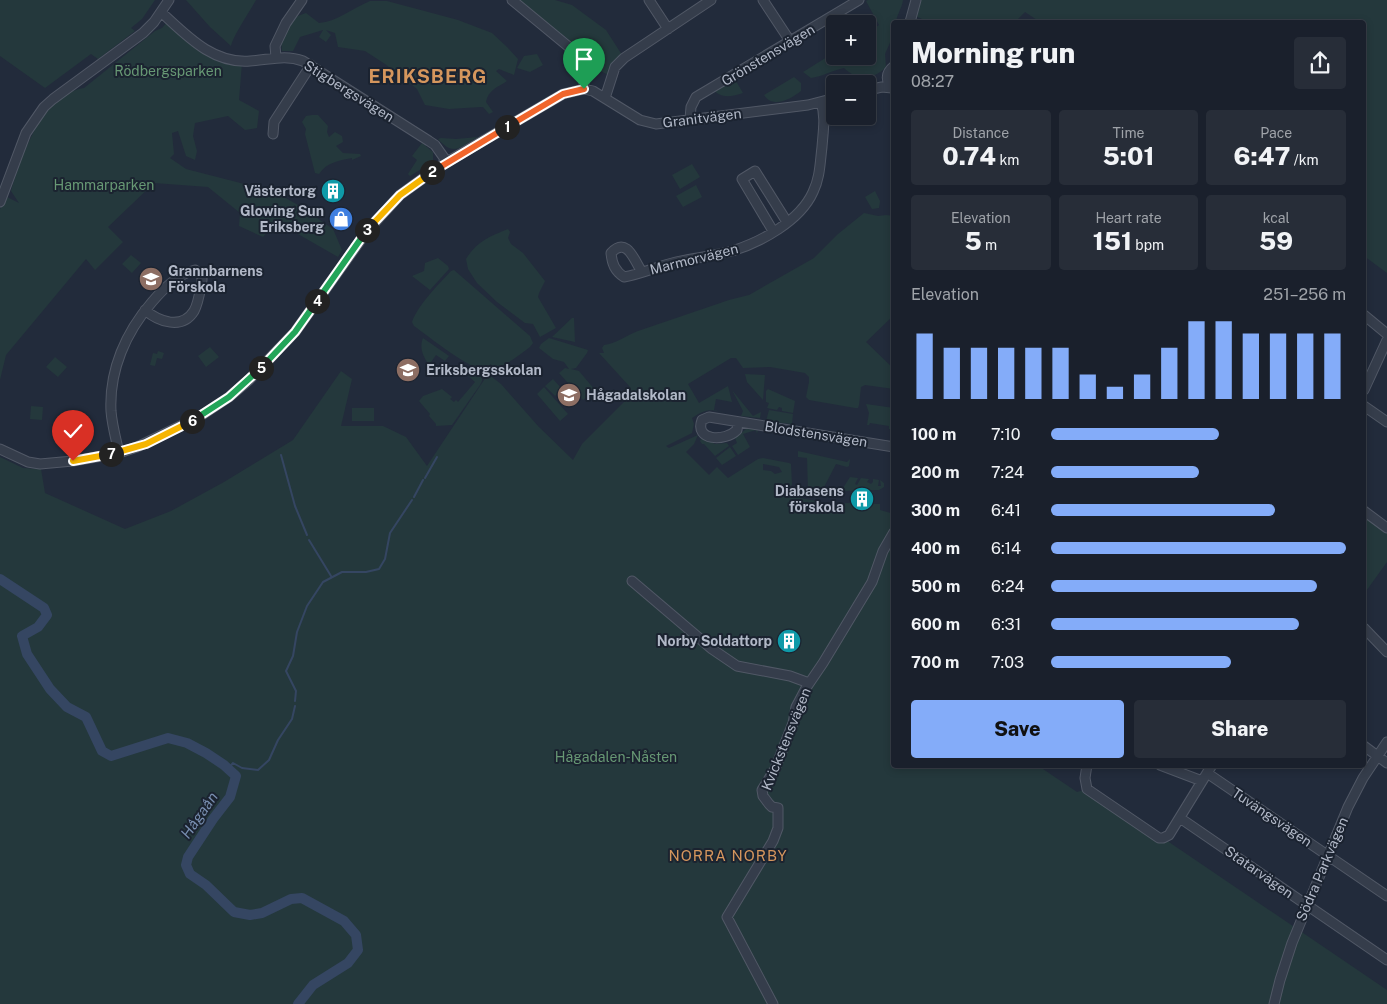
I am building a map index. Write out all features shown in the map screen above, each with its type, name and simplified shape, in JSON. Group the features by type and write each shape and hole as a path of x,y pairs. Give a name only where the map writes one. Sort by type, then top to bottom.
{"street":[{"path":"0,202 26,133 44,107 143,33 162,13 169,0"},
{"path":"276,57 275,46 286,24 302,0"},
{"path":"0,449 28,462 40,464 73,461 119,453 146,444 190,422 218,405 245,384 295,332 367,231 400,195 427,174 563,94 584,89 584,66 575,52 512,0"},
{"path":"649,0 668,29"},
{"path":"605,98 615,67 624,58 711,0"},
{"path":"763,0 790,41"},
{"name":"Grönstensvägen","path":"690,119 691,107 696,97 859,0"},
{"path":"911,20 916,0"},
{"name":"Stigbergsvägen","path":"162,13 189,38 215,55 248,61 276,57 296,58 311,65 435,145 447,162"},
{"path":"273,134 274,122 311,65"},
{"path":"891,68 887,79 891,85"},
{"path":"876,85 887,79"},
{"path":"876,88 891,88"},
{"name":"Granitvägen","path":"584,89 594,91 640,120 656,124 808,105 826,101"},
{"name":"Marmorvägen","path":"642,272 675,262 731,251 744,246 774,231 801,210 808,202 820,171 824,114 821,102"},
{"path":"774,231 742,179 755,170 787,222"},
{"path":"119,453 111,412 112,384 126,338 145,310 178,279 195,270 202,276 194,312 184,320 172,323 164,322 154,318 145,310"},
{"path":"1366,317 1387,334"},
{"path":"1366,386 1387,340"},
{"path":"1366,407 1387,422"},
{"name":"Blodstensvägen","path":"738,422 891,447"},
{"path":"1366,512 1387,528"},
{"name":"Kvickstensvägen","path":"773,1004 727,917 773,841 778,828 778,808 772,807 769,804 763,796 762,790 775,769 793,723 796,707 872,582 883,551 891,537"},
{"path":"632,581 712,649 737,666 790,676 809,683"},
{"path":"1366,630 1387,652"},
{"name":"Södra Parkvägen","path":"1274,1004 1292,943 1348,807 1363,778 1387,742"},
{"path":"1366,748 1387,763"},
{"path":"1087,768 1085,778 1087,789 1159,838 1169,835 1207,773"},
{"name":"Tuvängsvägen","path":"1178,768 1207,773 1387,896"},
{"name":"Statarvägen","path":"1180,818 1387,960"}],"green space":[{"path":"0,0 155,0 142,19 131,28 135,31 98,59 91,54 45,88 0,56"},
{"path":"186,0 256,0 231,46 210,27"},
{"path":"519,0 555,0 572,5 606,30 624,58 612,77 591,66 574,44"},
{"path":"903,0 896,20 891,20 891,40 885,54 886,67 874,75 854,75 844,68 811,78 803,72 826,58 826,65 876,65 876,27 879,25 876,15 874,15 866,1"},
{"path":"921,0 1387,0 1387,273 1366,257 1366,20 1037,20 1025,12 1017,20 924,20 917,17"},
{"path":"370,1 387,1 458,20 492,33 518,59 514,75 499,69 496,71 507,81 494,89 487,98 486,102 493,112 489,114 483,107 449,109 425,105 417,89 385,64 365,51 338,47 335,33 326,30 331,35 326,42 319,37 323,30 300,37 293,51 282,51 281,40 292,18 306,13 319,23 325,22"},
{"path":"169,20 189,38 242,63 239,100 259,111 257,128 245,130 228,116 195,123 193,136 197,151 195,160 186,156 178,131 172,133 174,154 170,158 186,169 275,192 333,229 342,250 338,257 277,222 263,237 239,226 240,213 208,187 154,183 108,227 123,242 95,270 86,259 6,355 0,380 0,209 7,197 19,203 11,191 28,144 45,114 56,102 69,93 84,88 155,31 162,28"},
{"path":"537,54 543,65 530,72 517,68 524,56"},
{"path":"733,76 743,93 726,96 715,92 712,88"},
{"path":"794,77 801,83 801,91 792,97 777,102 768,99 764,95"},
{"path":"318,115 328,126 327,132 329,137 335,132 342,136 343,142 336,146 343,153 360,154 361,156 352,160 352,158 333,163 319,174 315,173 305,134 306,129 302,122 306,116"},
{"path":"478,137 462,147 453,149 448,148 438,139 456,139"},
{"path":"422,143 433,152 433,162 410,176 408,174 417,160 412,156"},
{"path":"692,164 700,177 680,189 672,175"},
{"path":"696,185 702,197 683,207 676,196"},
{"path":"875,191 880,201 879,208 872,209 865,197"},
{"name":"Hågadalen-Nåsten","path":"864,213 878,216 891,216 891,318 866,342 891,366 891,389 865,385 861,387 858,408 809,400 806,397 809,377 805,373 770,367 743,368 736,358 731,358 688,384 699,403 728,386 732,402 716,399 714,410 718,411 702,412 692,418 694,424 692,433 666,446 669,448 698,435 694,444 686,452 709,475 717,467 728,478 758,459 763,458 789,463 791,464 792,485 790,486 789,496 838,505 844,509 845,503 880,504 880,510 891,513 891,768 1041,768 1077,792 1087,789 1163,838 1387,990 1387,1004 0,1004 0,457 23,468 41,469 45,493 125,529 171,511 224,482 293,440 341,371 352,379 341,426 383,426 406,437 427,466 488,374 501,384 538,426 573,460 582,444 624,402 630,387 599,353 604,353 602,348 604,345 638,331 749,295 814,258 838,234","holes":["763,464 779,467 782,472 775,474 771,471 763,470"]},
{"path":"508,229 510,232 508,238 511,244 523,253 545,281 538,297 556,328 540,337 533,324 525,323 497,302 477,283 468,269 466,259 474,248 489,237"},
{"path":"131,255 141,263 132,273 122,264"},
{"path":"438,258 449,269 430,290 412,276 424,271 425,263"},
{"path":"454,270 530,336 533,343 530,347 501,367 490,370 482,369 462,360 414,326 412,322 424,302 451,271"},
{"path":"574,318 575,342 552,337"},
{"path":"423,338 449,356 445,361 436,355 429,365 422,352"},
{"path":"549,338 588,350 576,368 571,369 579,371 595,390 583,400 559,373 565,368 569,369 564,362 553,359 539,348"},
{"path":"210,347 219,357 206,367 198,356"},
{"path":"158,351 164,353 162,359 157,358 155,366 150,365 153,353 157,354"},
{"path":"55,357 67,367 58,377 46,367"},
{"path":"470,369 482,377 480,385 452,425 436,426 429,416 430,414 419,401 423,396 442,389 452,397 450,399 458,402 475,382 466,374"},
{"path":"745,374 765,375 763,400 747,382"},
{"path":"553,379 562,389 555,396 545,386"},
{"path":"544,387 568,414 560,421 537,394"},
{"path":"768,389 795,401 793,413 782,411 782,408 779,407 777,410 767,408 769,403 766,402 766,391"},
{"path":"732,390 753,416 761,412 760,418 741,416 743,411"},
{"path":"866,404 891,408 891,429 889,429 889,426 870,423 867,425 869,413"},
{"path":"31,406 43,407 42,420 30,419"},
{"path":"352,408 374,408 374,421 352,421"},
{"path":"769,410 793,414 792,424 766,421"},
{"path":"746,429 758,429 757,434 756,430 743,434 750,447 738,455 732,446 737,443 735,438"},
{"path":"702,437 715,444 727,443 729,446 715,456 702,444 700,441"},
{"path":"730,447 736,456 722,465 716,458"},
{"path":"798,451 847,462 850,459 849,466 847,467 836,464 822,491 833,497 799,492 808,491 807,458 798,457"},
{"path":"850,477 858,478 855,484 857,485 861,478 869,479 867,482 871,484 873,479 879,480 878,486 881,486 880,480 884,483 884,487 879,490 843,491"},
{"path":"1366,512 1387,528 1387,562 1366,591"}],"waterway":[{"path":"281,455 295,506 307,535"},
{"path":"425,478 437,457"},
{"path":"414,497 423,480"},
{"path":"295,701 296,691 286,671 293,656 297,632 307,606 323,582 342,572 366,572 379,569 385,559 390,533 412,500"},
{"path":"309,540 331,576"},
{"name":"Hågaån","path":"0,579 44,608 47,615 38,627 22,636 27,654 50,689 67,707 86,717 102,751 111,756 168,738 187,743 206,753 236,776 230,797 188,857 186,865 190,874 206,885 234,912 250,915 262,913 291,899 302,898 344,921 356,935 358,950 348,963 313,985 298,1004"},
{"path":"228,769 233,763 242,768 258,770 269,760 278,740 292,719 295,706"}],"place":[{"name":"Västertorg","path":"333,191"},
{"name":"Glowing Sun Eriksberg","path":"341,219"},
{"name":"Grannbarnens Förskola","path":"151,279"},
{"name":"Eriksbergsskolan","path":"408,370"},
{"name":"Hågadalskolan","path":"569,395"},
{"name":"Diabasens förskola","path":"862,499"},
{"name":"Norby Soldattorp","path":"789,641"}],"district":[{"name":"ERIKSBERG","path":"428,76"},
{"name":"NORRA NORBY","path":"728,855"}],"route":[{"path":"73,461 119,453 146,444 199,417 229,397 249,380 295,332 367,231 400,195 427,174 563,94 584,89"}],"park label":[{"name":"Rödbergsparken","path":"168,71"},
{"name":"Hammarparken","path":"104,185"}]}
